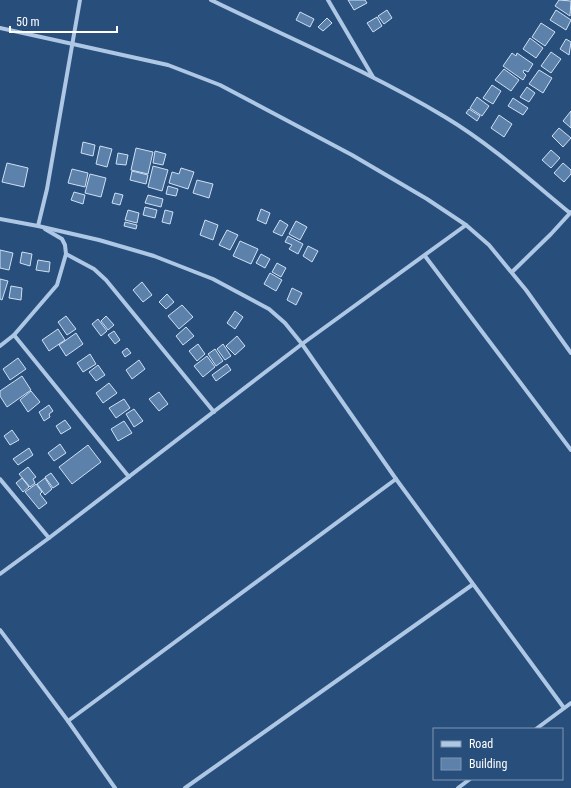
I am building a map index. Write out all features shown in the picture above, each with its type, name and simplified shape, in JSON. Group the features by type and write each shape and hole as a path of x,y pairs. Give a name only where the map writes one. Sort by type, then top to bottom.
{"street":[{"path":"38,226 47,189 71,43 80,0"},
{"path":"211,0 374,78 446,117 508,162 571,213 512,272"},
{"path":"328,0 374,78"},
{"path":"0,28 168,65 220,86 352,155 427,199 466,225 489,245 512,272 571,353"},
{"path":"0,219 99,240 154,256 213,279 269,309 285,323 302,344 472,585 564,708"},
{"path":"0,574 302,344 466,225"},
{"path":"0,346 14,335 57,285 66,254 65,245 62,239 38,226"},
{"path":"66,254 94,269 106,280 214,412"},
{"path":"424,256 571,450"},
{"path":"14,335 129,477"},
{"path":"0,479 49,538"},
{"path":"68,721 396,479"},
{"path":"185,788 472,585"},
{"path":"0,630 68,721 115,788"},
{"path":"537,728 571,703"},
{"path":"458,788 469,780"}],"building":[{"path":"348,0 365,0 367,3 354,10"},
{"path":"559,0 571,1 570,16 555,6"},
{"path":"387,10 392,18 384,24 378,16"},
{"path":"556,10 571,20 566,30 550,20"},
{"path":"300,12 314,19 310,27 296,20"},
{"path":"377,17 382,26 373,32 367,23"},
{"path":"327,18 332,23 323,31 318,27"},
{"path":"541,23 555,32 545,46 532,37"},
{"path":"530,38 543,48 536,58 523,49"},
{"path":"566,39 571,42 569,55 560,49"},
{"path":"551,52 561,59 551,73 541,66"},
{"path":"512,53 516,56 517,53 533,64 528,72 524,70 523,72 526,75 523,80 503,66"},
{"path":"504,69 519,80 511,91 495,80"},
{"path":"539,70 552,78 543,93 529,84"},
{"path":"492,85 501,91 493,104 483,98"},
{"path":"527,87 535,93 529,102 520,97"},
{"path":"477,97 489,106 482,116 470,108"},
{"path":"513,98 528,108 523,115 508,106"},
{"path":"469,109 480,116 477,121 466,113"},
{"path":"571,111 571,128 563,121"},
{"path":"499,115 512,124 504,137 491,128"},
{"path":"559,128 571,138 563,147 552,136"},
{"path":"83,142 95,145 93,156 81,153"},
{"path":"100,146 112,149 107,167 96,164"},
{"path":"136,148 153,152 148,174 131,170"},
{"path":"551,150 560,158 551,168 542,160"},
{"path":"155,151 166,154 163,165 153,163"},
{"path":"118,153 128,155 126,165 116,164"},
{"path":"7,163 28,168 24,187 2,182"},
{"path":"563,163 571,170 571,174 564,182 554,173"},
{"path":"153,166 168,170 162,191 148,187"},
{"path":"181,168 194,172 188,189 169,183 172,172 179,174"},
{"path":"72,169 88,173 85,187 68,183"},
{"path":"132,171 148,175 146,184 130,180"},
{"path":"90,174 106,178 101,197 85,193"},
{"path":"197,180 213,184 209,198 193,193"},
{"path":"168,186 178,189 176,196 166,194"},
{"path":"74,192 85,195 83,204 71,200"},
{"path":"115,193 123,195 120,205 112,203"},
{"path":"148,195 163,199 161,207 145,203"},
{"path":"145,207 157,210 155,218 143,215"},
{"path":"261,209 270,213 266,224 257,220"},
{"path":"128,210 139,213 137,223 125,220"},
{"path":"165,210 173,212 170,224 162,222"},
{"path":"205,220 218,225 213,240 200,235"},
{"path":"280,220 288,225 282,236 273,232"},
{"path":"296,221 307,227 300,240 289,234"},
{"path":"125,222 137,225 136,229 124,226"},
{"path":"227,230 238,235 230,250 219,245"},
{"path":"288,236 303,244 298,254 289,249 292,245 285,242"},
{"path":"240,241 258,249 251,264 233,256"},
{"path":"308,246 318,251 312,262 303,256"},
{"path":"0,250 13,253 9,270 0,268"},
{"path":"22,252 32,254 30,266 20,263"},
{"path":"261,254 270,259 265,268 256,263"},
{"path":"38,260 50,262 49,272 36,270"},
{"path":"277,263 286,268 281,277 272,272"},
{"path":"270,273 282,280 276,291 264,284"},
{"path":"0,279 8,281 2,300 0,299"},
{"path":"142,282 152,295 143,302 133,290"},
{"path":"11,286 22,288 21,300 9,298"},
{"path":"292,288 302,293 296,305 287,300"},
{"path":"167,294 174,302 166,309 159,302"},
{"path":"182,305 193,317 179,329 168,316"},
{"path":"235,311 243,317 235,329 227,323"},
{"path":"66,316 76,329 67,335 58,322"},
{"path":"106,316 114,325 108,330 101,321"},
{"path":"98,319 107,331 101,336 92,324"},
{"path":"186,327 194,336 183,345 176,336"},
{"path":"58,329 65,340 49,351 42,340"},
{"path":"114,331 120,340 115,344 108,335"},
{"path":"76,333 83,344 66,356 59,345"},
{"path":"237,336 245,346 235,355 226,346"},
{"path":"198,344 205,354 197,361 189,351"},
{"path":"223,344 231,356 225,360 217,349"},
{"path":"127,348 131,353 125,357 122,352"},
{"path":"215,349 223,361 216,366 208,354"},
{"path":"90,354 96,364 83,372 77,363"},
{"path":"207,356 215,367 203,377 194,366"},
{"path":"18,358 26,369 10,380 3,369"},
{"path":"139,360 145,369 132,379 126,370"},
{"path":"227,364 231,370 216,381 212,375"},
{"path":"98,365 105,375 96,381 89,372"},
{"path":"22,376 31,390 7,407 0,396 0,391"},
{"path":"109,383 117,393 103,403 96,393"},
{"path":"31,391 40,402 28,412 20,400"},
{"path":"159,392 168,404 159,411 149,399"},
{"path":"124,399 130,408 116,418 109,408"},
{"path":"49,405 53,411 49,414 50,417 44,421 39,412"},
{"path":"134,409 143,421 134,427 126,414"},
{"path":"65,420 71,428 61,434 56,426"},
{"path":"124,421 132,433 118,441 111,429"},
{"path":"12,430 19,440 10,445 4,436"},
{"path":"60,444 66,453 54,461 48,453"},
{"path":"88,445 101,462 72,484 59,467"},
{"path":"29,448 33,455 18,465 13,459"},
{"path":"28,467 36,477 33,479 35,483 30,487 19,474"},
{"path":"51,473 59,484 53,488 45,477"},
{"path":"22,478 29,487 23,492 16,483"},
{"path":"45,478 52,489 45,495 37,484"},
{"path":"36,484 42,492 40,494 47,503 39,509 25,492"}]}
